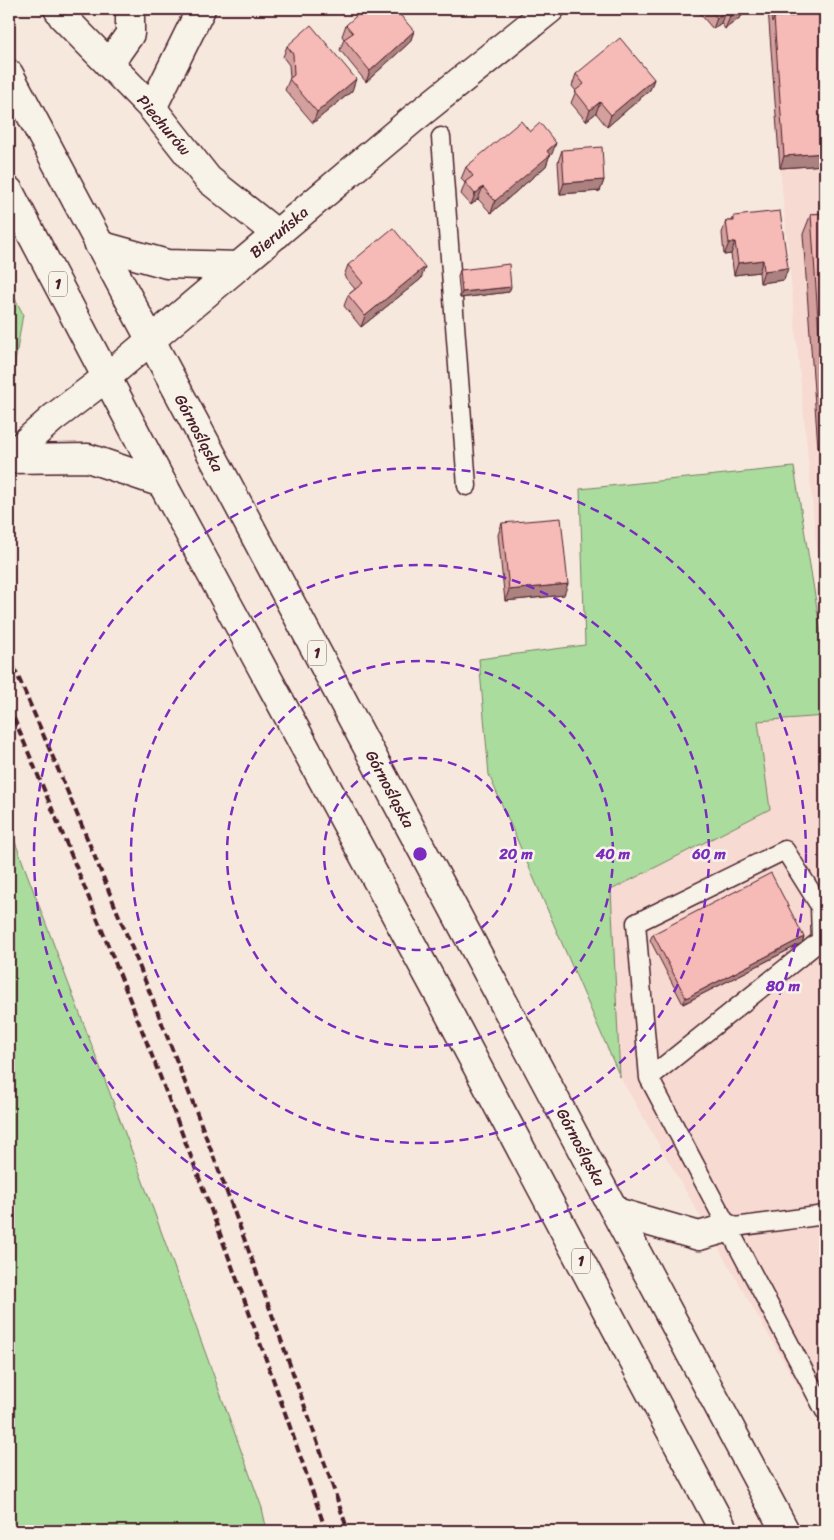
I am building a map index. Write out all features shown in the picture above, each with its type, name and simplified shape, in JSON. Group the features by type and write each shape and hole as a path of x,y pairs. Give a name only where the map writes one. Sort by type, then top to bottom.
{"main road":[{"name":"Piechurów","path":"58,9 63,17 152,108 208,179 277,234"},
{"path":"109,64 130,34 130,9"},
{"path":"152,108 201,9"},
{"name":"Bieruńska","path":"9,458 53,418 107,377 413,119 550,9"},
{"name":"Górnośląska","path":"9,74 785,1531"},
{"name":"1","path":"9,191 162,483 432,982 724,1531"},
{"path":"100,245 167,264 239,266"},
{"path":"9,458 88,458 162,483"},
{"path":"616,1212 699,1236 727,1228"}],"lane":[{"path":"441,137 467,486"},
{"path":"649,1078 821,940 820,906 785,850 636,923 649,1078 825,1411"},
{"path":"727,1228 825,1215"}],"shaded area":[{"path":"768,9 825,9 825,636 780,168"},
{"path":"825,716 825,1433 620,1077 611,890 770,809 758,720"}],"green space":[{"path":"9,287 23,314 12,381 9,385"},
{"path":"794,467 822,639 825,639 825,716 758,721 770,809 611,890 620,1077 489,775 479,659 585,645 580,489"},
{"path":"9,826 137,1165 262,1508 267,1531 9,1531"}],"building":[{"path":"364,9 395,9 414,31 370,71 344,39 353,33 346,25"},
{"path":"710,9 740,9 730,17 725,12 717,18"},
{"path":"771,9 791,9 792,16 774,17 772,23"},
{"path":"819,10 823,67 825,67 825,153 784,156 774,17 794,16 794,12"},
{"path":"311,25 356,79 317,112 289,79 294,75 293,54 287,46"},
{"path":"620,38 654,79 611,115 600,102 590,110 575,91 584,84 576,74"},
{"path":"521,121 530,132 540,123 556,143 547,151 550,155 495,201 483,187 475,194 465,182 473,176 466,167"},
{"path":"602,147 604,180 564,183 562,150"},
{"path":"780,211 788,268 764,271 763,260 738,263 735,242 729,243 726,221 734,221 734,216"},
{"path":"825,213 825,422 811,214"},
{"path":"393,228 425,267 365,316 348,295 363,283 348,265"},
{"path":"509,264 511,287 462,292 460,270"},
{"path":"561,518 568,584 509,590 502,523"},
{"path":"771,873 804,937 686,998 653,934"}],"railway":[{"path":"9,656 101,872 188,1090 230,1199 348,1531"},
{"path":"9,707 94,911 215,1219 326,1531"}]}
